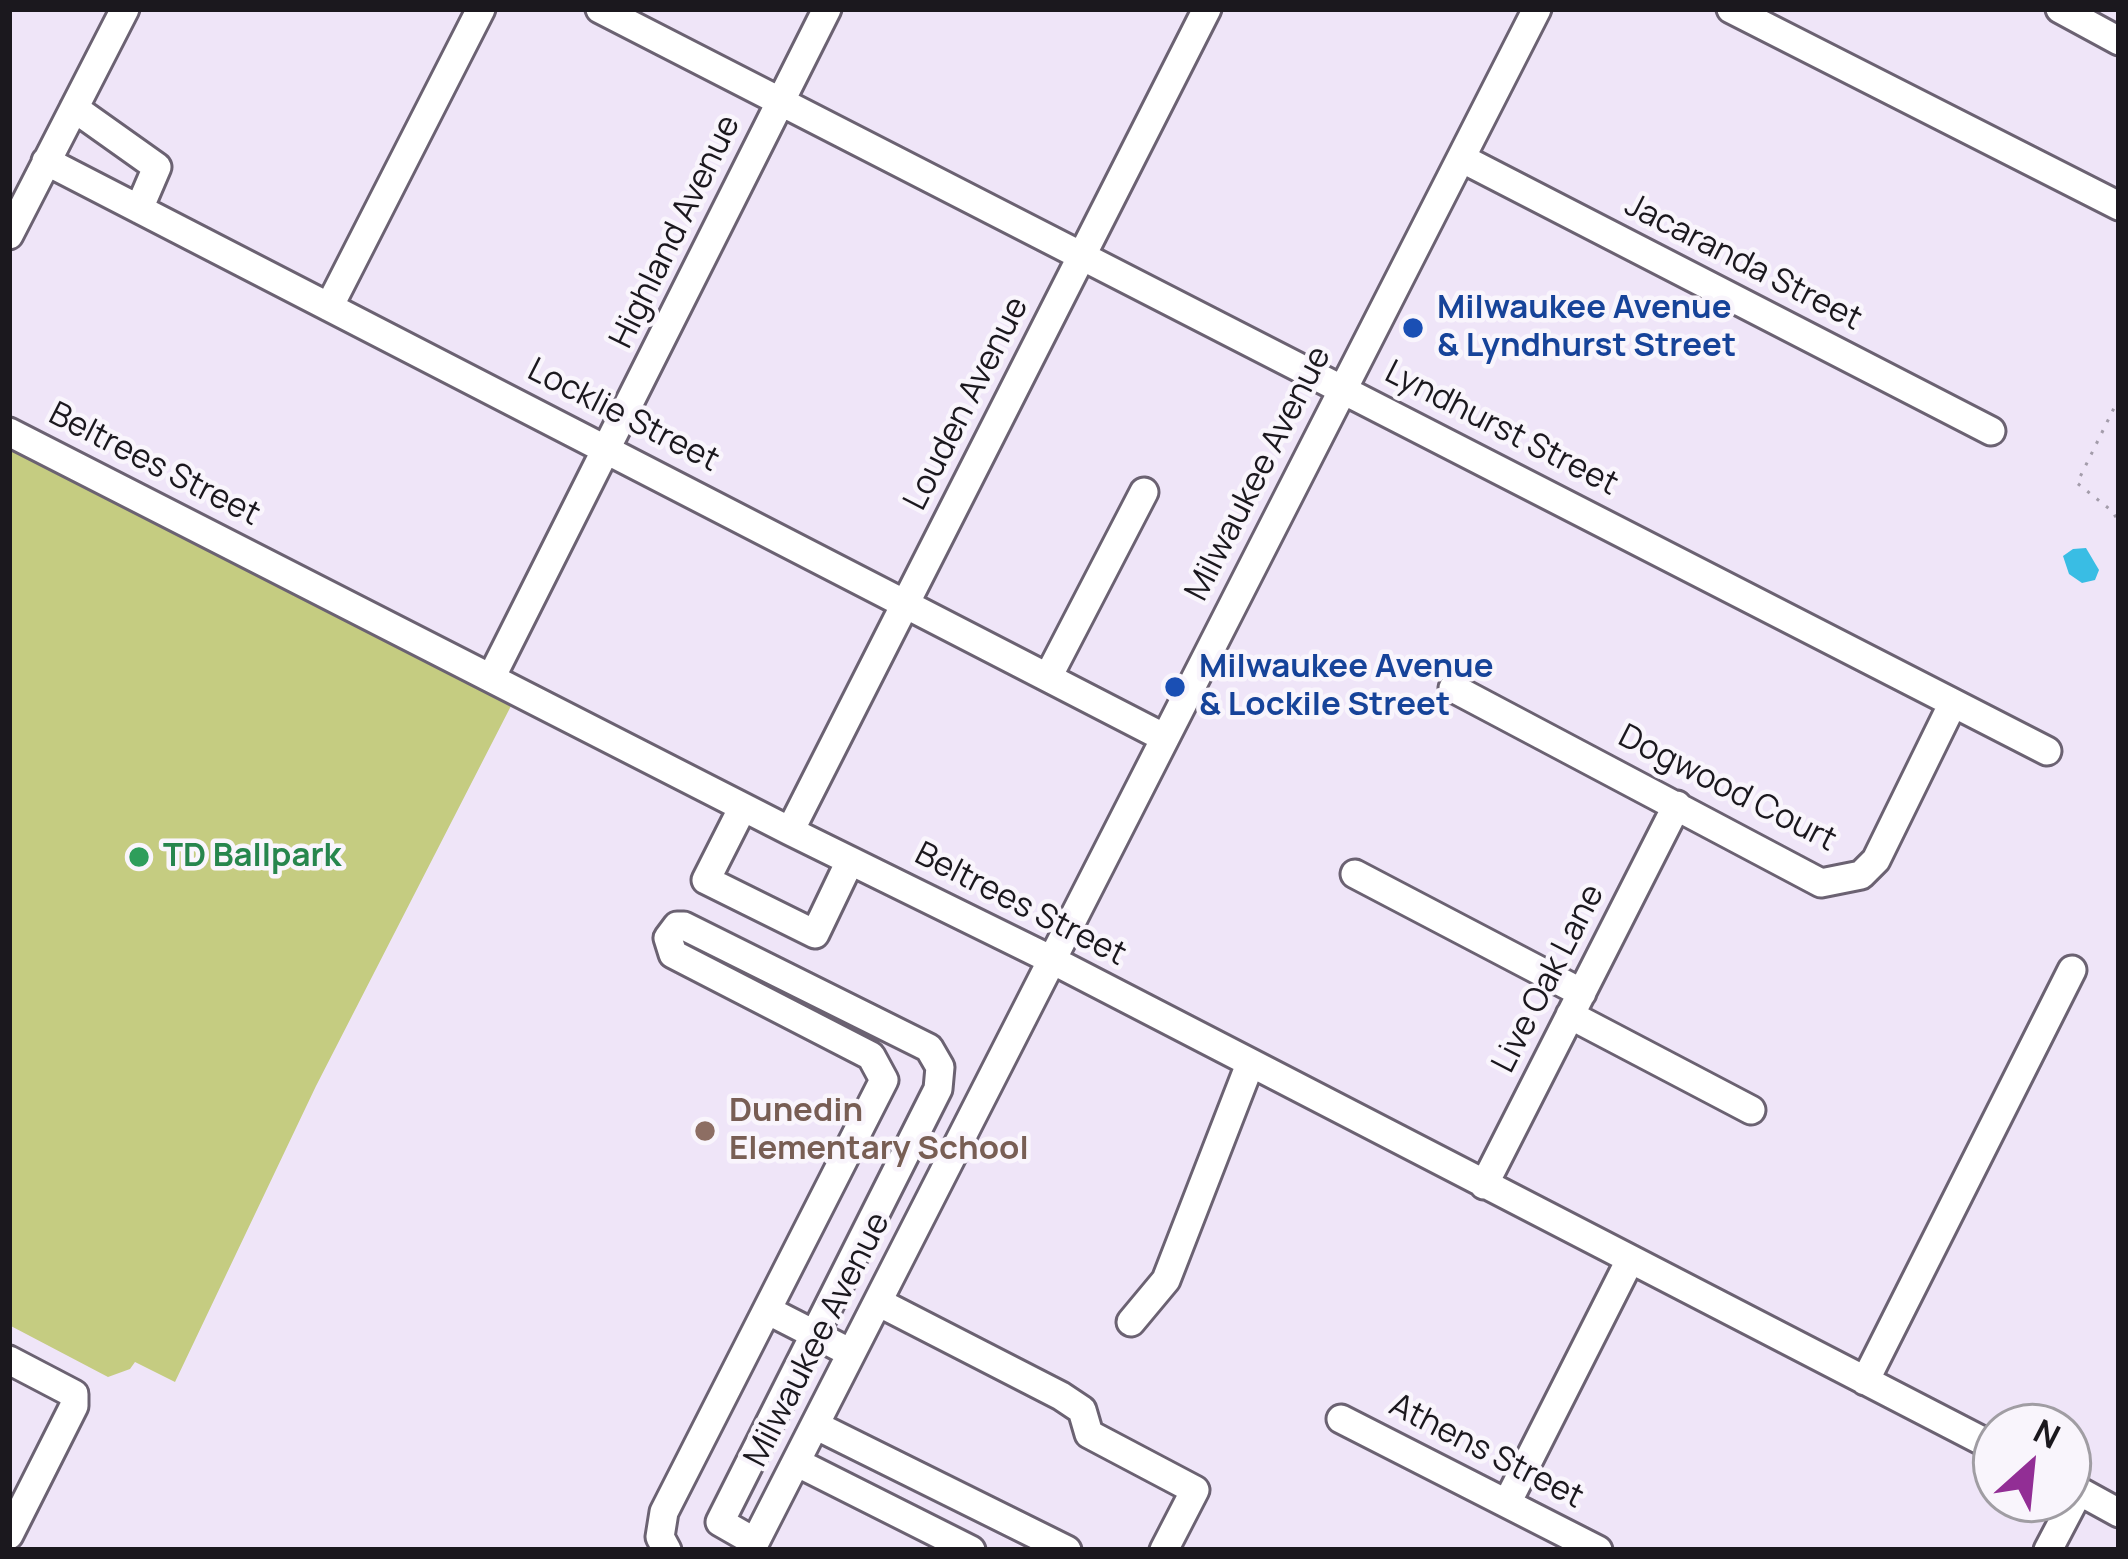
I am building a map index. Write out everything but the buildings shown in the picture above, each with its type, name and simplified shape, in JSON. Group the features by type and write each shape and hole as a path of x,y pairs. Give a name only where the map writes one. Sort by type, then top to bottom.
{"street":[{"path":"9,235 125,9"},
{"path":"329,307 482,9"},
{"name":"Lyndhurst Street","path":"600,9 2047,751"},
{"name":"Highland Avenue","path":"491,678 827,9"},
{"name":"Louden Avenue","path":"790,831 1207,9"},
{"name":"Milwaukee Avenue","path":"753,1546 1537,9"},
{"path":"1731,9 2116,205"},
{"path":"2060,9 2119,41"},
{"path":"74,108 157,167 139,209"},
{"name":"Jacaranda Street","path":"1461,158 1991,431"},
{"name":"Locklie Street","path":"46,160 1165,738"},
{"name":"Beltrees Street","path":"9,432 1052,960 1972,1436"},
{"path":"1048,677 1144,492"},
{"name":"Dogwood Court","path":"1453,688 1822,883 1861,875 1876,860 1953,703"},
{"name":"Live Oak Lane","path":"1484,1185 1677,805"},
{"path":"742,807 706,880 815,934 850,860"},
{"path":"1355,874 1751,1110"},
{"path":"667,1550 660,1537 664,1512 884,1080 871,1056 673,954 668,938 677,926 690,926 916,1041 936,1056 940,1067 938,1089 720,1522 753,1546"},
{"path":"1865,1382 2072,970"},
{"path":"1131,1322 1166,1280 1250,1064"},
{"path":"1507,1503 1630,1260"},
{"path":"878,1302 1061,1396 1082,1410 1089,1434 1195,1490 1165,1550"},
{"path":"767,1310 851,1354"},
{"path":"9,1360 74,1394 74,1406 9,1535"},
{"name":"Athens Street","path":"1341,1419 1598,1550"},
{"path":"815,1425 1067,1550"},
{"path":"796,1462 971,1550"},
{"path":"2092,1498 2119,1513"}],"path":[{"path":"2119,398 2077,483 2119,522"}],"green space":[{"path":"9,445 512,704 316,1086 175,1382 135,1362 130,1369 108,1377 9,1325"}],"water":[{"path":"2086,548 2099,570 2095,580 2082,583 2069,574 2063,556"}],"place":[{"name":"Milwaukee Avenue & Lyndhurst Street","path":"1413,328"},
{"name":"Milwaukee Avenue & Lockile Street","path":"1175,687"},
{"name":"TD Ballpark","path":"139,857"},
{"name":"Dunedin Elementary School","path":"705,1131"}]}
